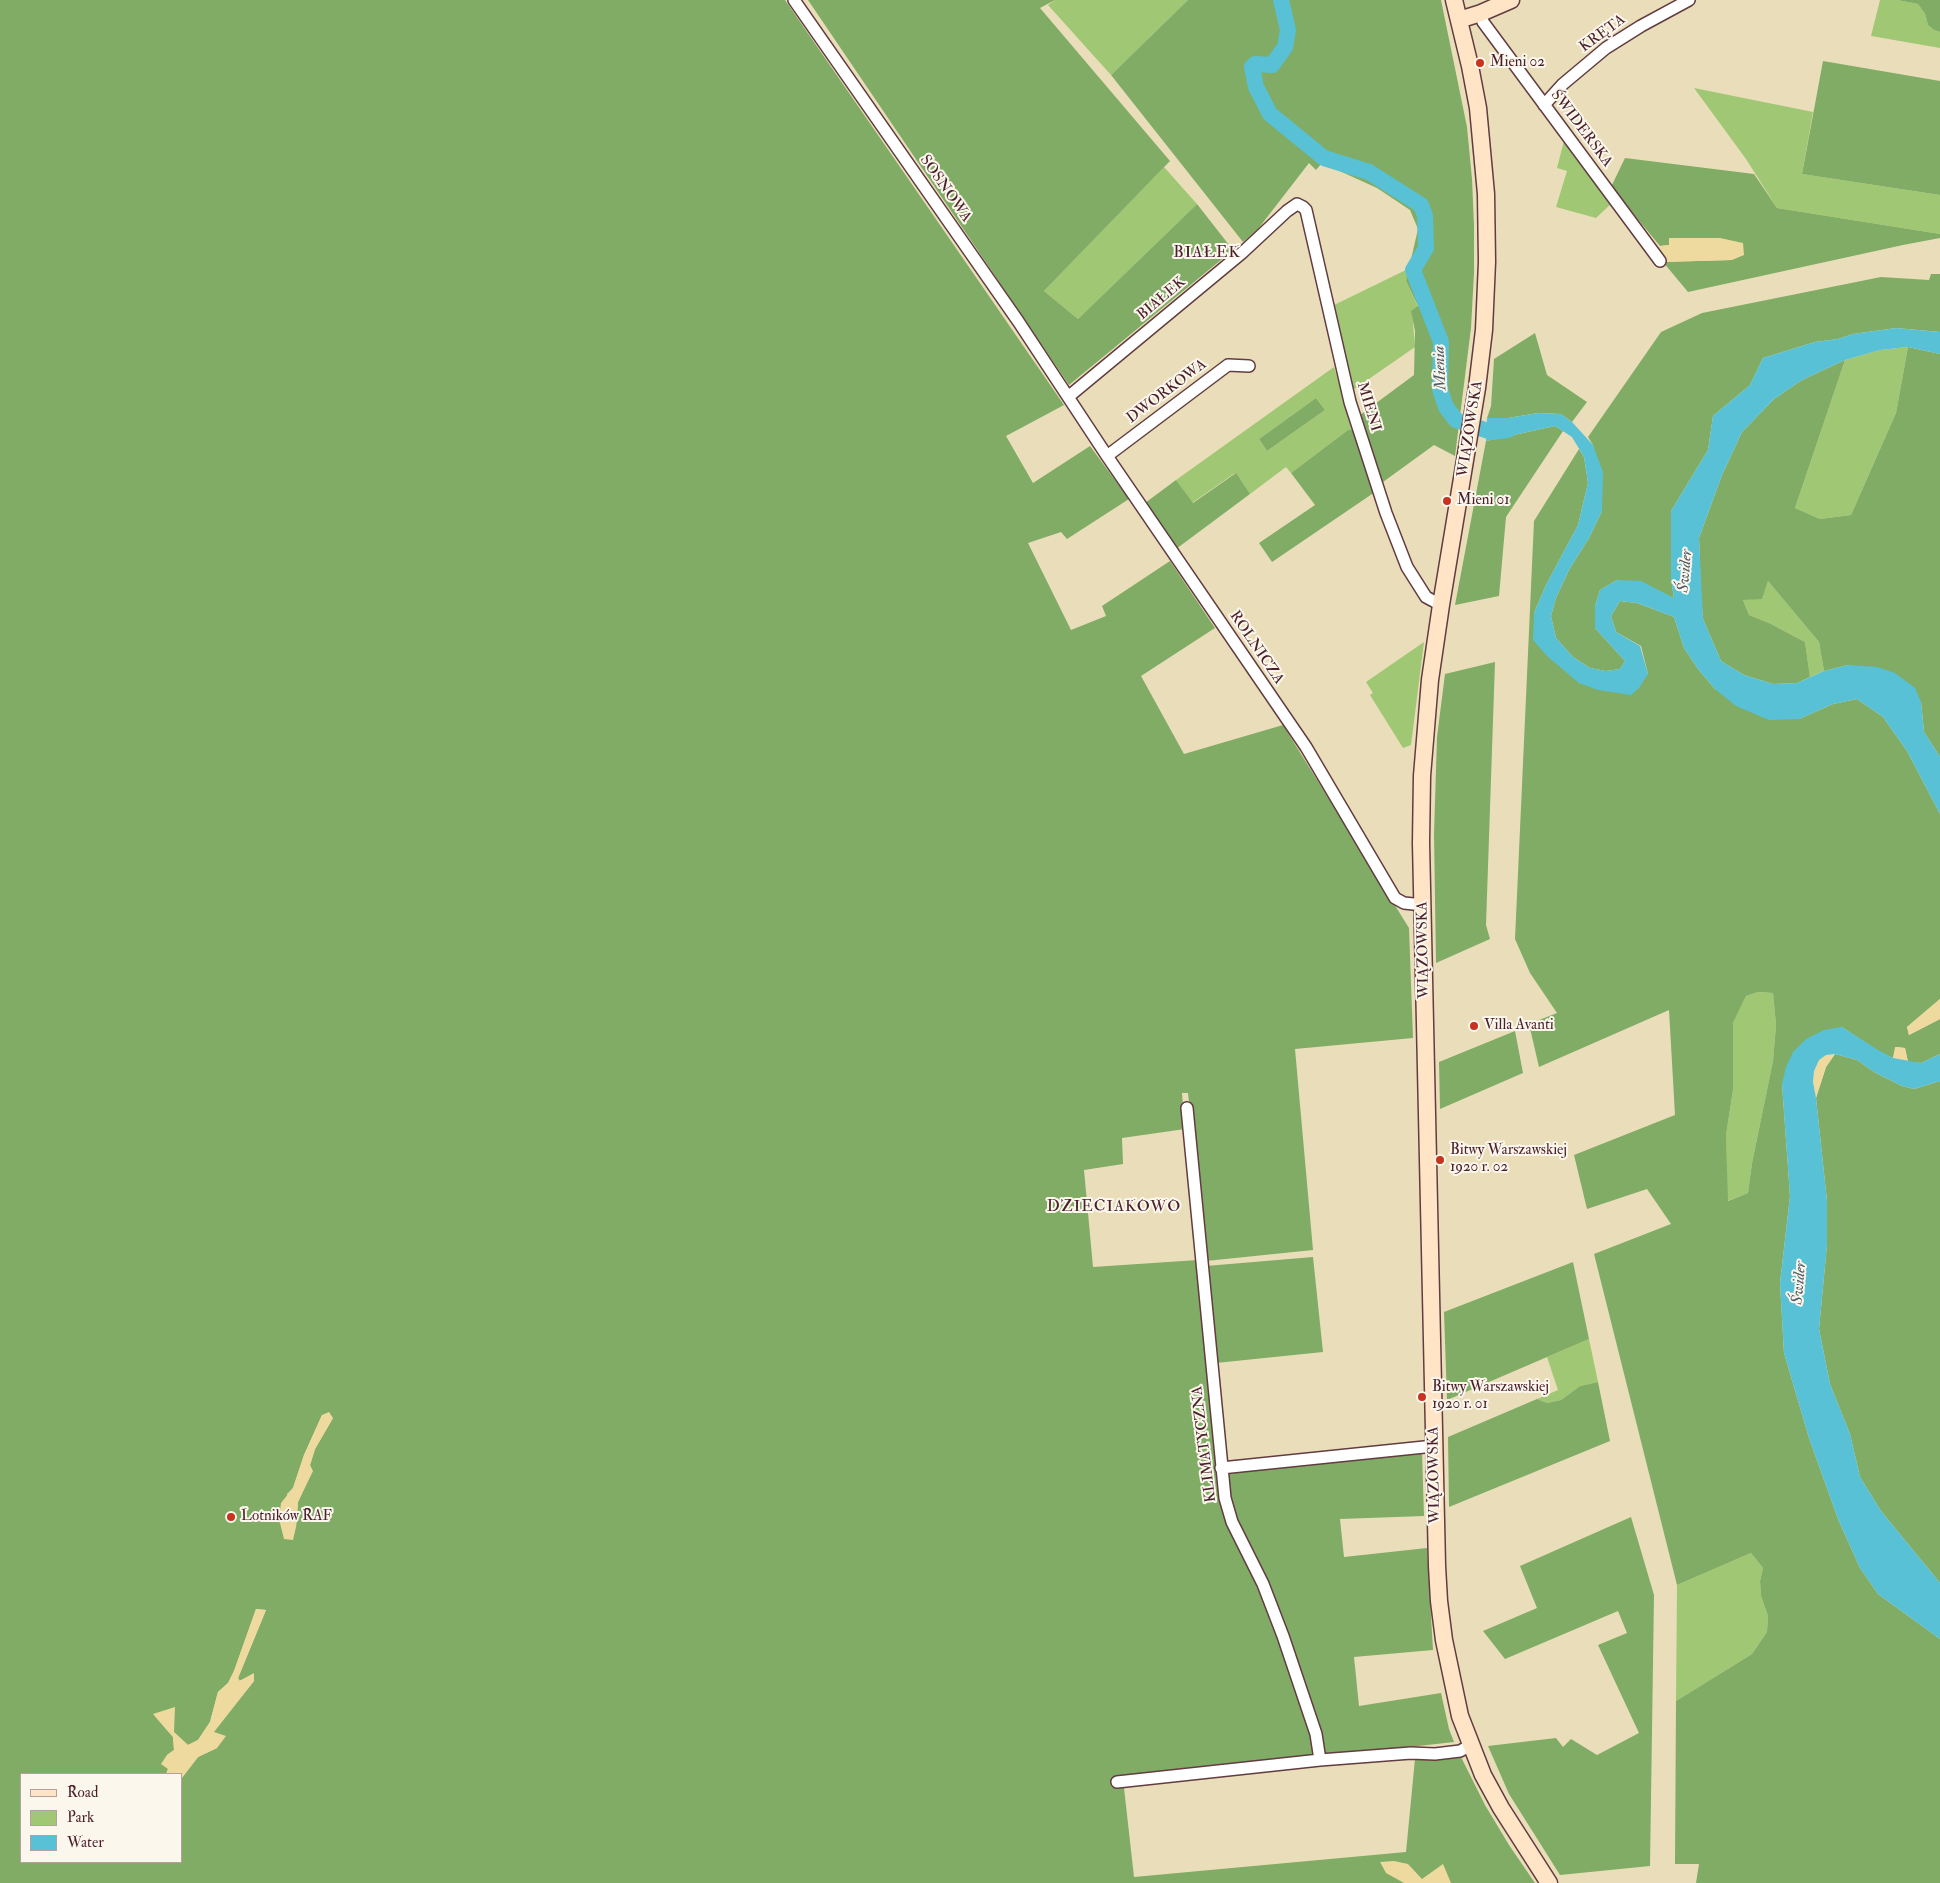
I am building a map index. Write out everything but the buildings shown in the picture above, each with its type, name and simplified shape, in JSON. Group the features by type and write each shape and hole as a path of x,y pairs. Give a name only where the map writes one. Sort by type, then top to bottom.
{"main road":[{"name":"WIĄZOWSKA","path":"1454,0 1460,20 1478,108 1486,194 1487,262 1484,330 1474,408 1440,606 1424,745 1421,843 1439,1601 1452,1684 1460,1716 1471,1745 1501,1808 1548,1883"},
{"path":"1460,20 1511,0"}],"street":[{"name":"SOSNOWA","path":"794,0 1018,321 1068,397"},
{"name":"KRĘTA","path":"1544,105 1563,84 1606,48 1688,0"},
{"name":"ŚWIDERSKA","path":"1481,13 1483,22 1660,261"},
{"name":"BIAŁEK","path":"1068,397 1243,252 1287,210 1297,204"},
{"name":"MIENI","path":"1297,204 1306,210 1348,393 1386,513 1407,567 1426,596 1440,606"},
{"name":"DWORKOWA","path":"1107,456 1228,365 1249,366"},
{"name":"ROLNICZA","path":"1068,397 1306,747 1394,898 1404,903 1423,905"},
{"name":"KLIMATYCZNA","path":"1187,1108 1220,1468 1225,1498 1232,1522 1263,1584 1310,1711 1320,1760"},
{"path":"1220,1468 1434,1446"},
{"path":"1117,1782 1320,1760 1411,1753 1435,1754 1460,1751 1471,1745"}],"green space":[{"path":"0,0 785,0 1064,405 1006,436 1033,483 1090,446 1129,499 1067,539 1061,532 1028,543 1071,630 1106,616 1102,606 1170,561 1215,628 1141,676 1184,754 1283,725 1409,928 1413,1038 1295,1049 1313,1250 1206,1261 1188,1093 1182,1093 1185,1129 1122,1138 1123,1164 1084,1170 1093,1267 1198,1260 1217,1475 1422,1452 1424,1516 1340,1519 1344,1557 1427,1548 1433,1650 1354,1657 1359,1706 1441,1693 1454,1742 1123,1779 1134,1877 1406,1852 1415,1759 1460,1755 1485,1805 1535,1883 0,1883","holes":["322,1415 333,1418 315,1449 310,1465 312,1471 298,1502 296,1527 287,1494 293,1488 304,1455","256,1609 266,1610 238,1678 239,1681 253,1674 254,1681 213,1732 217,1748 198,1757 182,1778 182,1863 20,1863 20,1773 166,1773 167,1755 174,1750 173,1737 154,1715 188,1745 198,1740 210,1722 218,1692 228,1683 234,1671"]},
{"path":"808,0 1055,0 1040,8 1170,161 1044,291 1078,319 1197,204 1233,250 1069,385"},
{"path":"1055,0 1188,0 1111,75 1048,5"},
{"path":"1188,0 1441,0 1467,127 1474,225 1471,328 1455,456 1434,445 1383,482 1360,415 1414,375 1415,331 1411,311 1418,306 1406,281 1418,229 1410,210 1377,188 1322,163 1316,170 1309,163 1258,229 1243,242 1111,75"},
{"path":"1880,0 1897,0 1918,4 1925,14 1928,25 1940,32 1940,48 1871,36"},
{"path":"1897,0 1940,0 1940,32 1928,25 1925,14 1918,4"},
{"path":"1823,61 1940,81 1940,195 1802,174"},
{"path":"1694,88 1813,112 1802,174 1940,195 1940,234 1777,208 1746,159"},
{"path":"1565,137 1612,203 1596,218 1556,207 1567,171 1557,168"},
{"path":"1625,158 1754,174 1777,208 1940,234 1940,238 1688,292 1663,262 1732,260 1669,238 1669,245 1660,246 1611,187"},
{"path":"1164,167 1197,204 1078,319 1044,291"},
{"path":"1410,268 1406,281 1418,307 1412,311 1415,347 1353,390 1334,305"},
{"path":"1931,274 1940,274 1940,332 1896,328 1853,334 1838,339 1815,342 1763,358 1750,385 1713,416 1708,450 1671,511 1671,579 1674,598 1617,580 1600,590 1595,606 1595,628 1625,661 1620,669 1606,671 1590,668 1573,657 1556,638 1551,616 1556,598 1569,570 1589,538 1602,511 1593,445 1588,437 1661,332 1702,313 1881,277 1929,280"},
{"path":"1535,333 1547,375 1587,402 1572,422 1561,414 1538,413 1508,418 1487,418 1491,406 1494,359"},
{"path":"1908,347 1896,413 1851,515 1820,519 1795,508 1845,360 1880,350"},
{"path":"1908,347 1940,354 1940,757 1924,732 1921,702 1848,665 1824,671 1819,642 1768,581 1762,599 1743,600 1749,615 1805,642 1810,677 1797,683 1773,684 1744,675 1721,661 1703,619 1701,595 1699,538 1722,475 1742,432 1774,399 1802,380 1845,360 1795,508 1820,519 1851,515 1896,413"},
{"path":"1334,367 1354,430 1348,430 1291,473 1286,467 1250,494 1235,473 1192,503 1176,480","holes":["1316,398 1325,410 1267,451 1259,439"]},
{"path":"1316,398 1325,410 1267,451 1259,439"},
{"path":"1555,426 1563,431 1506,517 1499,596 1455,605 1486,441"},
{"path":"1348,430 1354,430 1375,492 1272,562 1259,543 1315,505 1291,473"},
{"path":"1579,449 1584,457 1588,483 1578,525 1546,585 1534,613 1579,683 1648,674 1641,646 1616,632 1611,616 1620,601 1637,603 1674,617 1684,648 1715,689 1799,719 1833,704 1857,699 1883,717 1907,751 1940,814 1940,999 1907,1027 1909,1035 1940,1019 1940,1054 1921,1063 1908,1062 1905,1048 1896,1047 1893,1058 1878,1051 1842,1027 1782,1084 1790,1196 1780,1283 1784,1353 1809,1438 1838,1519 1860,1568 1878,1594 1940,1639 1940,1883 1696,1883 1699,1864 1675,1864 1676,1701 1752,1654 1767,1632 1768,1616 1761,1596 1760,1581 1763,1568 1751,1553 1677,1585 1594,1254 1671,1224 1647,1189 1587,1209 1574,1155 1675,1115 1669,1010 1539,1067 1529,1024 1557,1013 1530,973 1515,939 1534,521","holes":["1758,992 1773,993 1776,1025 1773,1061 1752,1163 1748,1193 1728,1201 1726,1135 1733,1090 1733,1023 1746,996"]},
{"path":"1236,473 1250,494 1176,549 1145,503 1176,480 1193,503"},
{"path":"1768,581 1819,642 1824,671 1810,677 1805,642 1749,615 1743,600 1762,598"},
{"path":"1424,642 1411,745 1403,748 1370,695 1373,693 1366,682"},
{"path":"1495,662 1486,925 1490,939 1436,963 1434,834 1437,737 1445,674"},
{"path":"1758,992 1773,993 1776,1025 1773,1061 1752,1163 1748,1193 1727,1201 1726,1135 1733,1090 1733,1023 1746,996"},
{"path":"1515,1031 1523,1073 1440,1109 1439,1062"},
{"path":"1835,1054 1857,1060 1874,1072 1902,1086 1914,1089 1940,1081 1940,1583 1881,1511 1860,1477 1850,1434 1830,1384 1819,1329 1827,1245 1827,1201 1816,1098 1826,1067"},
{"path":"1313,1257 1323,1352 1216,1363 1206,1266"},
{"path":"1573,1262 1589,1339 1447,1400 1444,1312"},
{"path":"1589,1339 1598,1382 1580,1386 1561,1400 1547,1403 1537,1399 1558,1390 1547,1357"},
{"path":"1598,1382 1610,1441 1449,1507 1448,1437 1537,1399 1547,1403 1561,1400 1580,1386"},
{"path":"1631,1517 1654,1595 1650,1866 1560,1875 1509,1794 1488,1746 1556,1738 1563,1747 1571,1739 1597,1755 1639,1733 1598,1645 1627,1633 1618,1611 1505,1659 1483,1631 1537,1608 1520,1566"},
{"path":"1751,1553 1763,1568 1760,1581 1761,1596 1768,1616 1767,1632 1752,1654 1676,1701 1677,1585"}],"sand":[{"path":"1669,238 1720,238 1743,243 1744,255 1732,260 1663,262 1660,246 1669,245"},
{"path":"1940,999 1940,1019 1909,1035 1907,1027"},
{"path":"1895,1047 1905,1048 1908,1062 1893,1058"},
{"path":"1835,1054 1826,1067 1816,1098 1813,1082 1814,1071 1819,1060 1826,1055"},
{"path":"329,1412 333,1418 315,1449 310,1465 313,1471 298,1502 293,1540 284,1539 279,1519 281,1503 293,1488 304,1455 322,1415"},
{"path":"256,1609 266,1610 238,1678 240,1681 254,1673 254,1681 214,1732 226,1736 217,1748 198,1757 182,1778 182,1773 166,1773 168,1769 161,1764 167,1755 174,1750 173,1737 153,1714 175,1707 174,1732 188,1745 198,1740 210,1722 218,1692 228,1683"},
{"path":"1394,1861 1408,1864 1422,1879 1443,1864 1451,1883 1404,1883 1386,1873 1380,1862"}],"water":[{"name":"Świder","path":"1896,328 1940,332 1940,354 1908,347 1880,350 1845,360 1802,380 1774,399 1742,432 1722,475 1699,538 1703,619 1721,661 1744,675 1773,684 1797,683 1824,671 1848,665 1877,667 1895,673 1915,688 1921,702 1924,732 1940,757 1940,814 1907,751 1883,717 1857,699 1833,704 1799,719 1769,720 1736,706 1715,689 1698,669 1684,648 1674,617 1637,603 1620,601 1611,616 1616,632 1640,646 1648,674 1639,688 1631,695 1598,690 1579,683 1547,656 1533,640 1534,613 1546,585 1578,525 1588,483 1584,457 1572,437 1555,426 1486,441 1487,418 1508,418 1538,413 1561,414 1572,422 1593,445 1603,472 1602,511 1589,538 1569,570 1556,598 1551,616 1556,638 1573,657 1590,668 1606,671 1620,669 1625,661 1595,628 1595,606 1600,590 1617,580 1641,581 1674,598 1671,579 1671,511 1708,450 1713,416 1750,385 1763,358 1815,342"},
{"name":"Świder","path":"1842,1027 1893,1058 1921,1063 1940,1054 1940,1081 1914,1089 1902,1086 1874,1072 1857,1060 1835,1054 1826,1055 1819,1060 1814,1071 1813,1082 1827,1201 1827,1245 1819,1329 1830,1384 1850,1434 1860,1477 1881,1511 1940,1583 1940,1639 1878,1594 1860,1568 1838,1519 1809,1438 1784,1353 1780,1283 1790,1196 1782,1084 1786,1067 1793,1052 1806,1039 1824,1030"}],"waterway":[{"name":"Mienia","path":"1281,0 1288,30 1285,47 1272,65 1255,64 1252,67 1256,87 1270,114 1324,158 1369,172 1421,205 1425,216 1426,248 1413,270 1441,342 1440,389 1446,407 1456,420 1491,432 1508,430"}],"place":[{"name":"Mieni 02","path":"1480,63"},
{"name":"Mieni 01","path":"1447,501"},
{"name":"Villa Avanti","path":"1474,1026"},
{"name":"Bitwy Warszawskiej 1920 r. 02","path":"1440,1160"},
{"name":"Bitwy Warszawskiej 1920 r. 01","path":"1422,1397"},
{"name":"Lotników RAF","path":"231,1517"}],"district":[{"name":"BIAŁEK","path":"1207,254"},
{"name":"DZIECIAKOWO","path":"1114,1208"}]}
